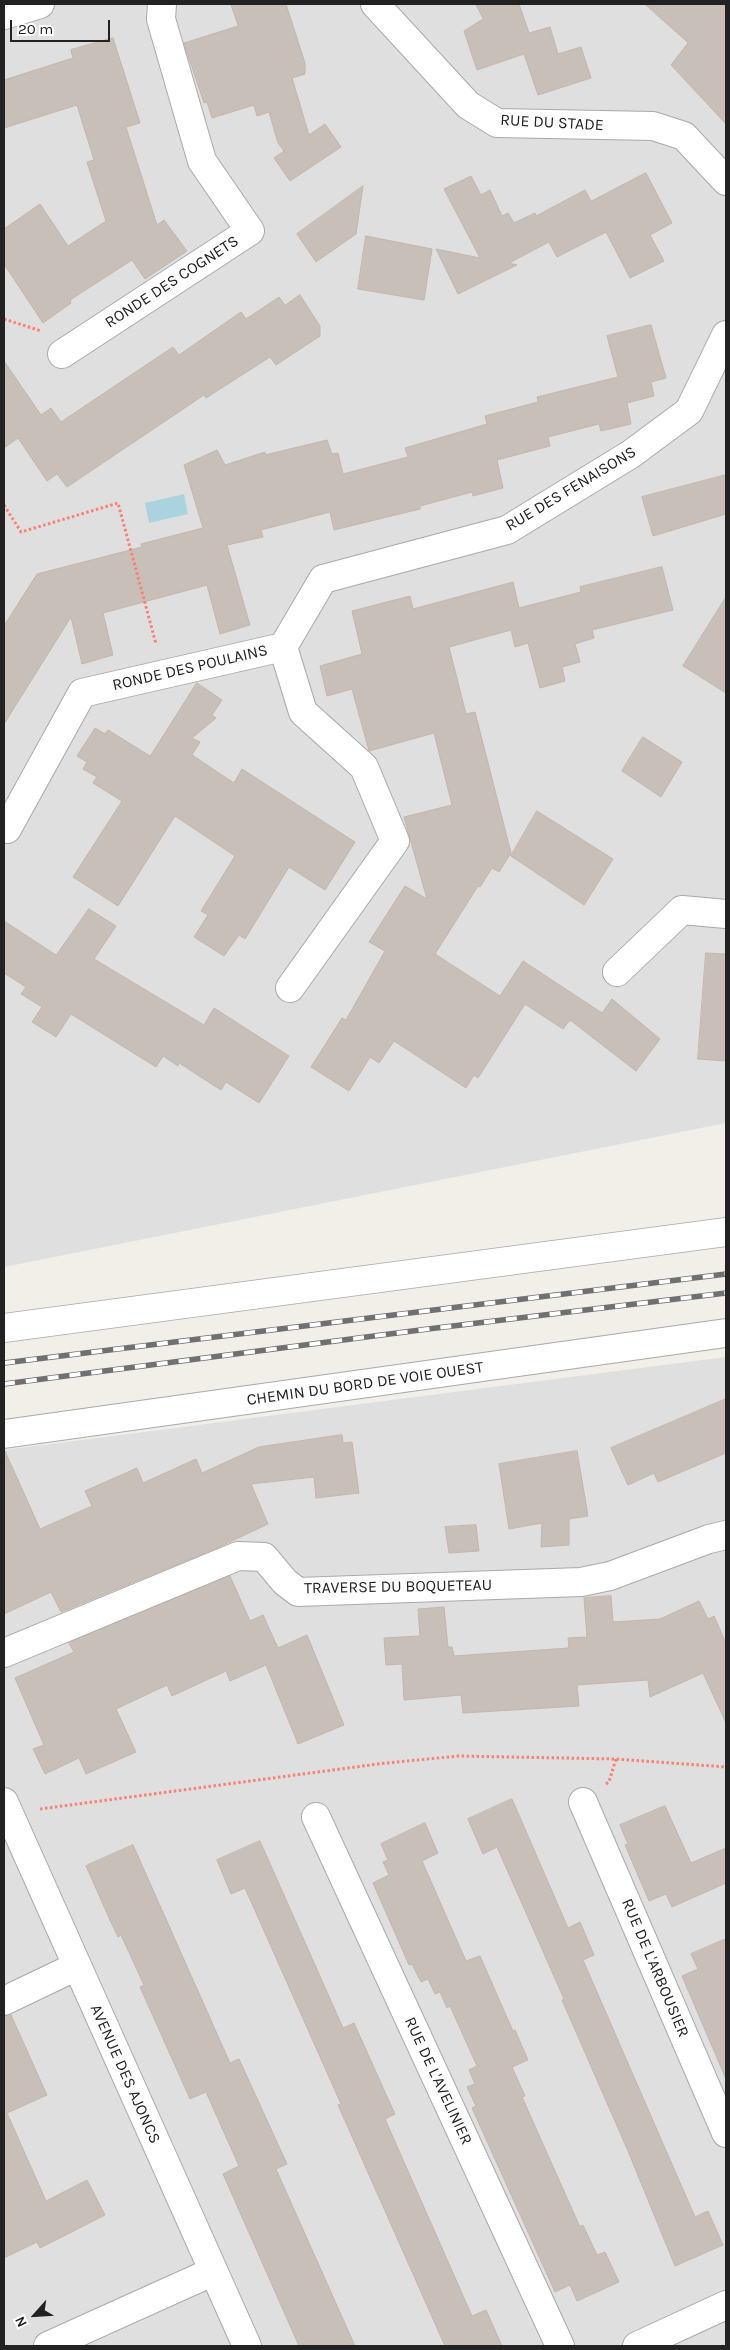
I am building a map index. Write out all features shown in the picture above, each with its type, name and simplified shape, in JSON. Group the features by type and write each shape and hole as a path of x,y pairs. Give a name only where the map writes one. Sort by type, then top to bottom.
{"street":[{"path":"4,15 40,4"},
{"name":"RONDE DES COGNETS","path":"62,354 250,231 202,161 161,18 162,4"},
{"name":"RUE DU STADE","path":"375,4 468,104 497,123 653,126 684,136 726,181"},
{"name":"RUE DES FENAISONS","path":"283,647 323,579 508,530 631,454 689,411 726,335"},
{"name":"RONDE DES POULAINS","path":"7,829 82,693 283,647 303,712 364,767 395,841 290,988"},
{"path":"617,972 682,910 726,914"},
{"path":"4,1328 726,1232"},
{"name":"CHEMIN DU BORD DE VOIE OUEST","path":"4,1434 726,1333"},
{"name":"TRAVERSE DU BOQUETEAU","path":"4,1653 238,1556 264,1557 286,1582 298,1592 581,1582 610,1576 709,1539 726,1535"},
{"name":"RUE DE L'ARBOUSIER","path":"583,1802 726,2133"},
{"name":"AVENUE DES AJONCS","path":"5,1809 77,1966 212,2272 247,2346"},
{"name":"RUE DE L'AVELINIER","path":"316,1817 560,2346"},
{"path":"4,2001 77,1966"},
{"path":"48,2346 212,2272"},
{"path":"636,2346 726,2305"}],"path":[{"path":"4,319 47,333 62,354"},
{"path":"4,505 21,532 118,503 164,674"},
{"path":"5,1809 458,1756 616,1760 726,1766"}],"shaded area":[{"path":"4,4 726,4 726,1123 4,1267"},
{"path":"726,1357 726,2346 4,2346 4,1450"}],"water":[{"path":"184,494 188,514 149,523 145,503"}],"building":[{"path":"231,4 286,4 305,63 305,74 292,78 309,135 325,124 341,147 290,181 274,158 284,151 278,143 269,112 257,116 254,105 212,118 207,102 204,103 184,43 238,26"},
{"path":"476,4 519,4 529,33 550,27 558,54 581,47 591,78 538,95 524,54 477,70 464,31 483,19"},
{"path":"645,4 726,4 726,124 671,65 688,43"},
{"path":"113,38 140,123 126,127 157,225 164,220 187,251 145,279 132,260 70,300 71,303 43,323 4,264 4,229 40,204 68,246 106,221 87,162 94,160 77,105 4,128 4,80 73,58 71,50"},
{"path":"646,173 672,223 650,235 664,261 630,278 606,232 557,257 549,242 509,263 517,265 458,294 436,249 480,258 444,189 471,176 481,195 490,190 502,216 508,213 514,223 535,213 536,216 585,190 591,201"},
{"path":"363,186 356,234 316,262 297,234"},
{"path":"366,236 432,249 424,300 358,289"},
{"path":"300,295 320,326 320,336 276,365 270,357 206,398 204,395 67,487 57,474 47,481 18,438 4,448 4,361 41,415 51,408 61,422 173,347 179,355 241,312 246,319 279,297 285,305"},
{"path":"651,325 666,378 651,382 654,396 627,403 631,424 601,431 599,424 548,437 550,446 497,460 503,488 473,496 472,492 420,506 420,509 334,530 330,512 261,530 263,537 227,545 250,625 220,634 207,585 103,613 113,655 82,664 71,617 4,724 4,626 37,574 142,547 141,544 203,528 184,465 217,450 225,465 265,452 265,455 327,440 332,454 338,453 343,474 408,457 405,448 487,424 485,416 538,402 537,397 618,377 607,336"},
{"path":"726,475 726,514 653,536 642,497"},
{"path":"662,567 673,610 592,630 594,638 575,644 580,662 562,667 565,681 540,688 528,643 515,647 511,630 449,647 466,714 475,712 511,853 499,872 492,868 480,887 478,886 435,954 500,996 523,961 602,1013 612,999 660,1039 636,1071 570,1020 563,1029 525,1004 478,1078 474,1075 466,1088 394,1041 379,1063 370,1057 349,1091 311,1067 342,1018 346,1020 385,951 369,942 405,886 427,899 404,817 452,805 434,733 369,751 352,689 327,696 320,666 362,654 352,611 410,596 413,609 513,582 519,608 581,592 580,587"},
{"path":"726,597 726,693 683,666"},
{"path":"197,683 222,700 212,715 216,718 192,738 200,742 192,755 234,783 242,769 355,842 325,890 289,867 245,939 239,935 224,956 194,937 208,915 201,911 235,856 175,816 118,906 73,877 122,801 93,783 97,777 83,769 87,762 77,756 95,728 105,734 108,730 150,756"},
{"path":"643,737 682,762 661,797 622,771"},
{"path":"537,811 613,859 584,905 511,856"},
{"path":"89,909 116,926 94,959 204,1025 214,1008 289,1056 259,1103 226,1082 221,1090 179,1063 178,1066 163,1056 156,1067 71,1014 56,1037 32,1022 42,1007 21,994 26,987 4,973 4,921 56,955"},
{"path":"706,953 726,954 726,1061 698,1059"},
{"path":"726,1399 726,1453 658,1482 654,1473 628,1485 611,1448"},
{"path":"342,1435 343,1443 352,1442 359,1493 316,1498 314,1477 251,1484 268,1524 217,1548 61,1612 51,1592 4,1614 4,1449 40,1529 92,1506 85,1491 137,1468 143,1483 196,1459 202,1473 259,1447"},
{"path":"577,1451 588,1516 569,1519 569,1545 541,1547 542,1523 509,1529 499,1464"},
{"path":"476,1525 479,1551 449,1553 445,1527"},
{"path":"230,1576 250,1621 263,1615 278,1648 307,1635 344,1725 298,1744 266,1665 230,1681 226,1671 172,1696 167,1685 116,1709 136,1752 86,1774 79,1758 45,1774 33,1749 44,1745 15,1678 74,1652 69,1643"},
{"path":"611,1596 613,1622 660,1619 699,1601 708,1619 714,1616 726,1643 726,1723 703,1673 650,1697 648,1680 577,1685 579,1706 463,1713 461,1695 404,1700 402,1664 386,1665 384,1638 420,1636 418,1609 444,1607 448,1647 452,1647 454,1656 569,1648 568,1638 587,1637 584,1598"},
{"path":"512,1799 568,1928 580,1922 594,1955 583,1960 695,2217 708,2211 723,2245 675,2266 628,2151 562,2000 564,1999 497,1847 483,1854 468,1819"},
{"path":"665,1806 691,1863 726,1848 726,1883 672,1907 666,1894 649,1901 625,1845 628,1844 620,1825"},
{"path":"425,1823 438,1853 422,1861 466,1961 480,1956 513,2031 515,2030 528,2060 512,2067 525,2096 522,2097 580,2227 583,2225 597,2255 605,2252 619,2282 577,2301 570,2285 555,2292 472,2108 476,2106 467,2087 475,2084 469,2070 477,2066 450,2006 447,2008 440,1992 435,1994 428,1979 421,1982 412,1964 409,1965 373,1883 389,1875 383,1862 388,1860 381,1844"},
{"path":"260,1841 343,2028 354,2023 395,2114 385,2119 472,2316 486,2310 502,2346 445,2346 338,2105 341,2104 245,1888 231,1894 217,1860"},
{"path":"133,1845 230,2063 239,2059 287,2164 276,2169 355,2346 299,2346 223,2174 239,2166 206,2092 190,2099 140,1987 144,1985 121,1935 118,1937 86,1866"},
{"path":"726,1939 726,2079 682,1976 698,1969 691,1954"},
{"path":"11,2015 47,2095 7,2113 46,2201 87,2180 105,2215 40,2248 37,2242 4,2258 4,2016"}],"railway":[{"path":"4,1363 726,1274"},
{"path":"4,1384 428,1329 726,1293"}]}
